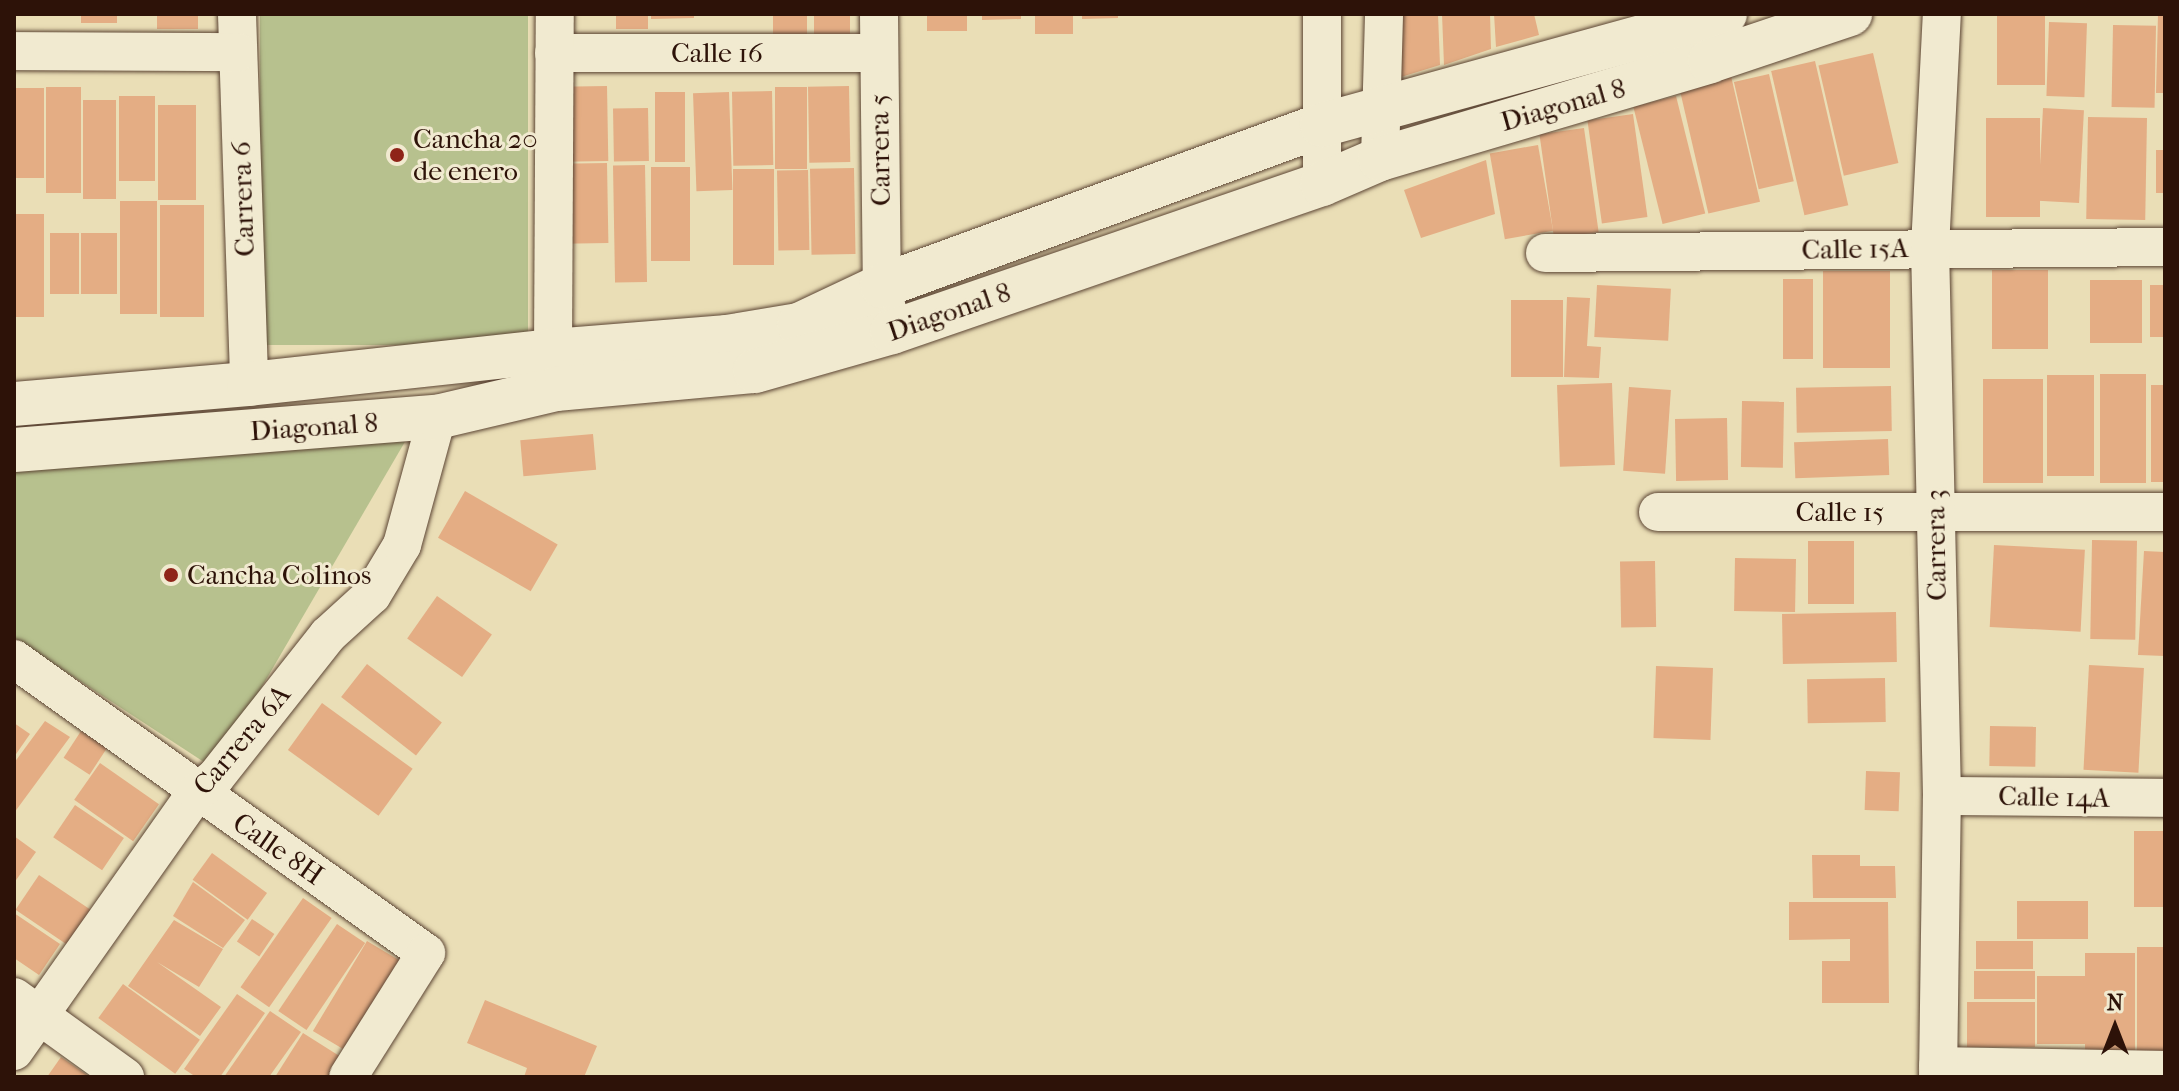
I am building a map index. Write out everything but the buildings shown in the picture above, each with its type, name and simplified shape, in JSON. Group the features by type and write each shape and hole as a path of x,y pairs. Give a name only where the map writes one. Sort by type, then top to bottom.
{"street":[{"name":"Carrera 6","path":"237,14 249,384"},
{"path":"553,351 555,14"},
{"name":"Carrera 5","path":"879,14 882,286 892,332"},
{"path":"1322,14 1322,184"},
{"path":"1380,159 1384,14"},
{"name":"Diagonal 8","path":"14,404 727,337 799,325 882,286 1383,105 1704,28 1850,14"},
{"name":"Carrera 3","path":"1938,1072 1942,796 1930,248 1942,14"},
{"name":"Diagonal 8","path":"14,450 437,417 556,389 755,371 892,332 1322,184 1704,28"},
{"path":"14,51 238,52"},
{"name":"Calle 16","path":"554,53 879,53"},
{"name":"Calle 15A","path":"1545,253 2165,247"},
{"name":"Carrera 6A","path":"14,1051 27,1006 197,792 215,778 328,635 372,595 402,545 437,417"},
{"name":"Calle 15","path":"1658,512 2165,512"},
{"name":"Calle 8H","path":"14,659 426,953 348,1077"},
{"name":"Calle 14A","path":"1942,796 2165,798"},
{"path":"27,1006 125,1077"},
{"path":"1938,1072 2165,1070"}],"green space":[{"name":"Cancha 20 de enero","path":"260,14 528,14 528,345 260,345"},
{"path":"406,440 229,743 210,766 14,638 14,465"}],"place":[{"name":"Cancha 20 de enero","path":"397,155"},
{"name":"Cancha Colinos","path":"171,575"}]}
